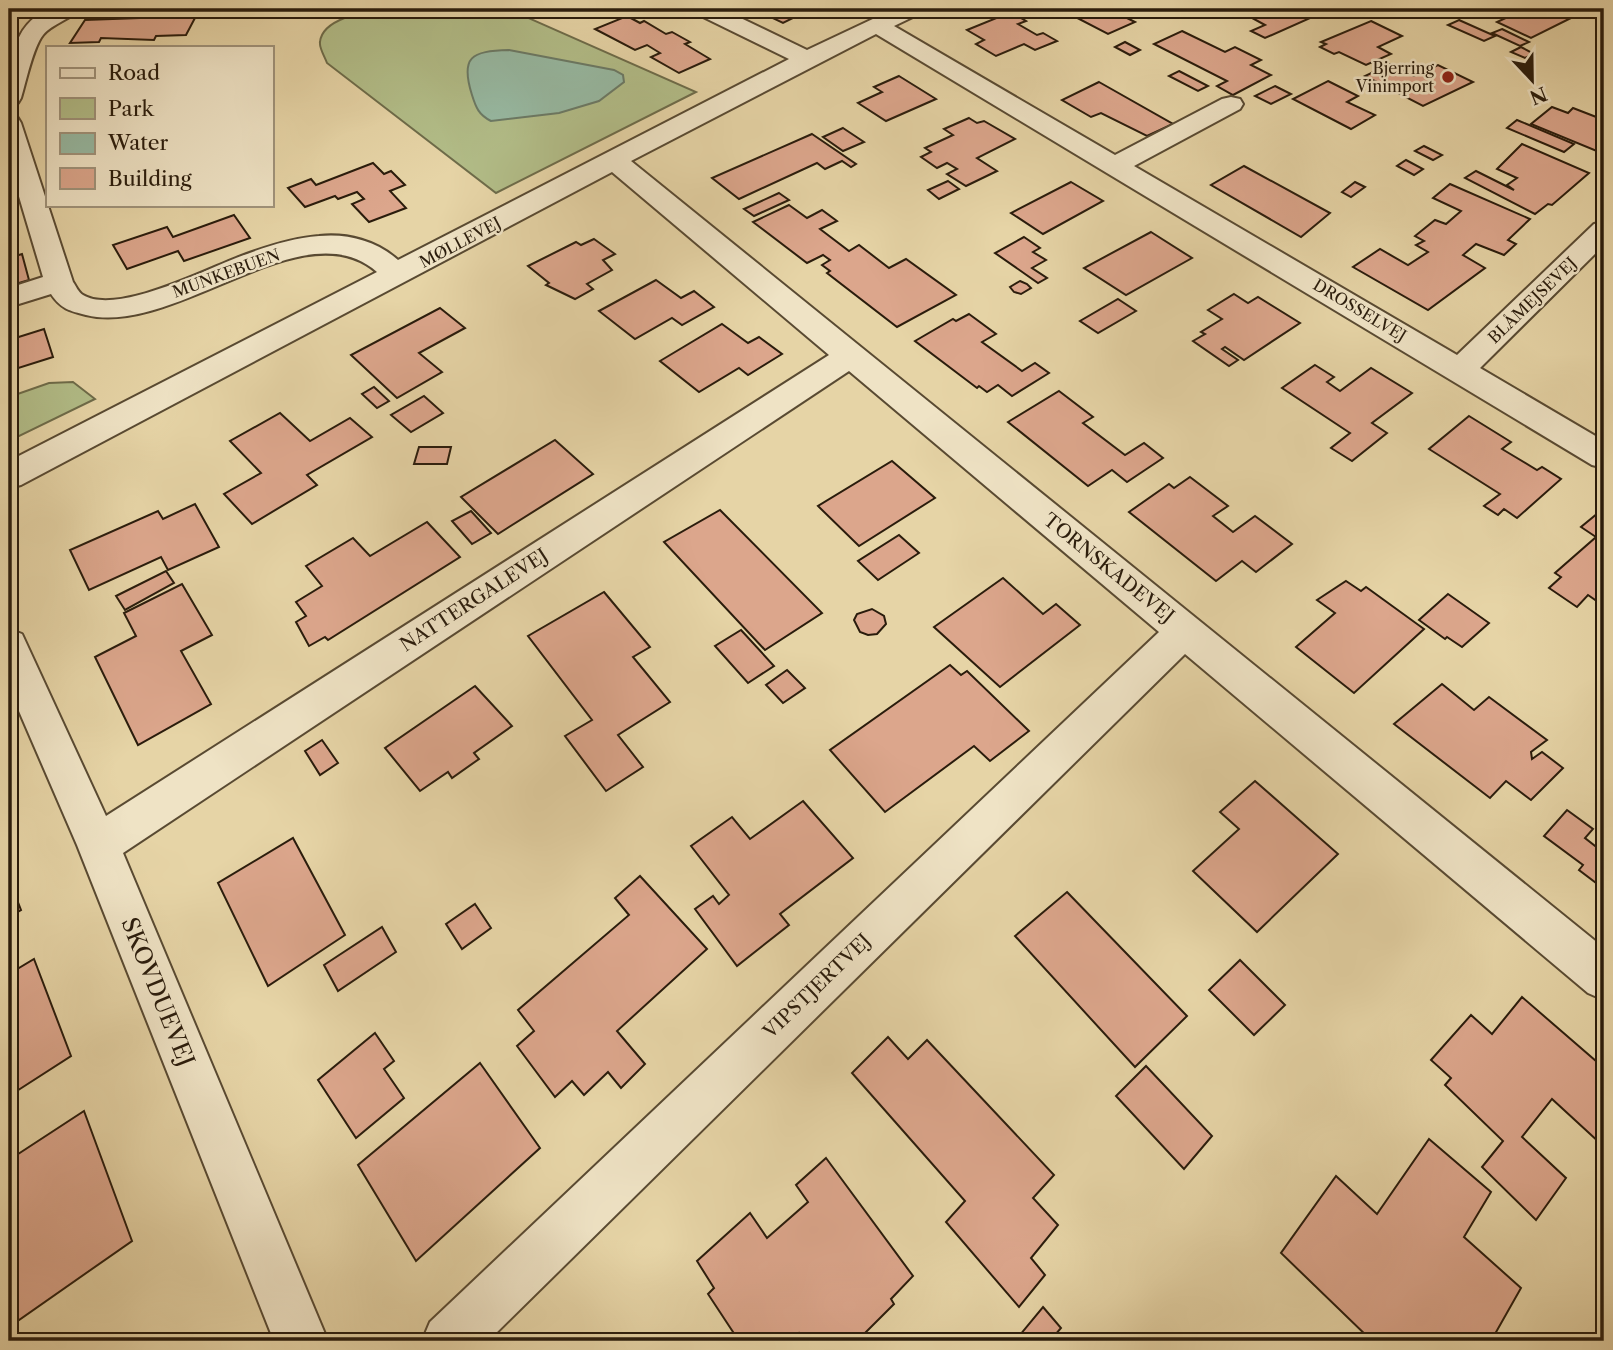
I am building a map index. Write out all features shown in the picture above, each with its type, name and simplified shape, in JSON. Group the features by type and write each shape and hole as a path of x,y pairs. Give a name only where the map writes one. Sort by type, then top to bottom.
{"street":[{"path":"9,98 31,34 51,16 68,9"},
{"path":"705,9 807,59"},
{"name":"MØLLEVEJ","path":"9,476 807,59 911,9"},
{"name":"DROSSELVEJ","path":"876,25 1604,456"},
{"path":"1115,166 1231,104"},
{"name":"MUNKEBUEN","path":"9,123 15,168 59,282 72,303 96,310 135,307 291,248 325,244 353,246 379,257 397,275"},
{"name":"TORNSKADEVEJ","path":"614,160 1604,977"},
{"name":"BLÅMEJSEVEJ","path":"1460,370 1604,230"},
{"path":"9,298 59,282"},
{"name":"NATTERGALEVEJ","path":"98,845 851,355"},
{"name":"VIPSTJERTVEJ","path":"449,1341 1185,631"},
{"name":"SKOVDUEVEJ","path":"9,645 98,845 301,1341"}],"green space":[{"path":"381,9 508,9 696,92 496,193 327,63 320,44 322,34 328,28 344,18"},
{"path":"73,382 95,399 9,441 9,397 49,383"}],"water":[{"path":"509,50 614,70 623,75 624,82 599,101 559,113 491,121 481,114 475,104 467,72 468,64 477,55"}],"building":[{"path":"538,9 568,9 554,16"},
{"path":"754,9 811,9 783,23"},
{"path":"1060,9 1109,9 1135,22 1108,34"},
{"path":"1249,9 1314,9 1300,15 1308,19 1265,38 1251,31 1265,25 1241,12"},
{"path":"1525,9 1558,9 1575,16 1531,38 1497,22"},
{"path":"1011,12 1026,21 1018,24 1037,35 1043,33 1057,41 1035,50 1024,44 996,56 976,44 984,40 967,30"},
{"path":"196,16 186,35 156,36 154,40 101,38 99,42 70,43 85,20"},
{"path":"627,16 640,23 644,21 666,34 672,32 690,42 685,44 710,59 679,73 651,57 660,53 647,45 635,50 595,29"},
{"path":"1459,20 1495,36 1484,41 1448,25"},
{"path":"1371,21 1402,36 1378,47 1391,54 1366,65 1339,52 1334,54 1320,47 1326,44 1321,42"},
{"path":"1502,29 1529,42 1520,46 1492,33"},
{"path":"1182,31 1225,52 1235,47 1261,60 1251,65 1271,75 1233,95 1217,86 1227,81 1154,44"},
{"path":"1125,42 1140,50 1130,55 1115,47"},
{"path":"1521,47 1534,54 1525,58 1511,52"},
{"path":"1390,64 1414,76 1438,65 1473,82 1423,106 1365,76"},
{"path":"1179,71 1208,86 1198,91 1169,76"},
{"path":"899,76 936,99 886,121 858,103 882,92 874,87"},
{"path":"1328,81 1358,96 1347,102 1375,115 1351,129 1293,99"},
{"path":"1099,82 1173,124 1147,136 1101,113 1091,117 1062,100"},
{"path":"1275,86 1291,94 1271,104 1255,96"},
{"path":"1552,107 1568,113 1573,108 1604,120 1604,154 1531,124"},
{"path":"969,118 977,123 984,121 1015,139 977,158 997,171 966,186 947,174 957,169 947,163 937,168 921,157 931,152 925,148 953,135 944,129"},
{"path":"1517,120 1574,144 1564,152 1507,128"},
{"path":"843,128 864,142 843,151 823,137"},
{"path":"812,134 856,164 851,167 842,161 825,169 817,163 739,199 712,178"},
{"path":"1522,144 1589,173 1552,205 1548,204 1535,214 1465,178 1476,171 1514,190 1507,185 1517,178 1497,169"},
{"path":"1424,146 1442,155 1433,160 1415,151"},
{"path":"1406,160 1423,169 1414,175 1397,166"},
{"path":"373,163 384,174 391,171 405,185 390,191 406,208 369,222 352,204 364,199 357,192 338,199 335,196 305,207 288,188 311,179 316,185"},
{"path":"1244,166 1330,213 1301,237 1211,185"},
{"path":"948,181 959,189 939,199 928,190"},
{"path":"1071,182 1103,201 1043,234 1011,213"},
{"path":"1355,182 1365,187 1351,197 1342,192"},
{"path":"1450,184 1530,219 1508,240 1516,244 1504,255 1476,244 1463,255 1485,268 1428,310 1353,267 1380,249 1408,265 1428,252 1416,245 1424,241 1415,236 1435,220 1446,224 1461,211 1433,198"},
{"path":"779,193 789,200 754,216 744,209"},
{"path":"789,205 807,218 822,210 837,221 820,229 849,251 859,245 889,268 906,259 956,295 897,327 827,273 830,271 822,265 830,260 823,255 807,263 753,222"},
{"path":"234,215 250,238 184,261 178,251 127,269 113,245 167,227 173,237"},
{"path":"1151,232 1192,258 1126,295 1084,268"},
{"path":"1024,237 1040,248 1033,252 1046,260 1032,268 1047,278 1038,283 995,253"},
{"path":"594,239 615,254 603,260 612,270 587,284 593,289 575,299 546,285 549,283 528,266 576,242 581,245"},
{"path":"22,254 29,280 9,286 9,258"},
{"path":"656,280 681,298 694,291 714,307 682,325 672,318 635,339 599,311"},
{"path":"1020,281 1031,288 1021,294 1010,287"},
{"path":"1234,294 1248,303 1258,297 1300,323 1244,360 1225,347 1222,349 1238,360 1229,366 1193,341 1205,334 1201,332 1222,319 1208,310"},
{"path":"1118,299 1136,311 1098,333 1080,321"},
{"path":"440,308 465,328 419,353 442,372 397,398 351,355"},
{"path":"969,314 996,334 982,342 1022,371 1035,363 1049,373 1012,396 998,385 987,392 979,386 977,388 915,341 953,319 956,321"},
{"path":"722,324 748,343 759,337 782,354 748,375 739,368 699,392 660,361"},
{"path":"44,329 53,357 9,371 9,340"},
{"path":"1315,365 1334,377 1327,382 1340,391 1371,368 1412,393 1372,423 1387,433 1352,461 1331,448 1350,433 1282,388"},
{"path":"374,387 389,401 377,408 362,394"},
{"path":"1059,391 1093,417 1083,423 1125,455 1144,443 1163,458 1127,482 1112,470 1088,486 1008,422"},
{"path":"424,396 443,413 411,432 391,415"},
{"path":"280,413 310,441 350,418 372,437 307,475 317,485 252,524 224,494 261,473 230,441"},
{"path":"1469,416 1511,442 1502,449 1537,470 1542,467 1561,479 1517,518 1504,509 1498,515 1484,506 1500,494 1429,449"},
{"path":"555,440 593,474 498,534 461,497"},
{"path":"419,447 451,447 447,464 414,464"},
{"path":"892,461 935,498 859,546 818,506"},
{"path":"1190,477 1228,506 1213,516 1233,532 1255,516 1292,544 1256,572 1242,561 1216,581 1129,512 1169,484 1174,488"},
{"path":"195,504 219,547 168,570 161,557 89,590 70,550 158,511 163,519"},
{"path":"720,510 822,613 765,650 664,542"},
{"path":"471,511 491,533 472,544 452,521"},
{"path":"1598,513 1604,517 1604,606 1588,595 1577,607 1549,588 1561,577 1555,573 1596,537 1581,527"},
{"path":"427,522 460,557 328,640 325,637 309,646 296,622 306,616 296,602 322,586 306,566 353,538 370,556"},
{"path":"899,535 919,553 878,580 858,561"},
{"path":"166,571 174,583 125,610 116,596"},
{"path":"1003,578 1043,614 1056,604 1080,625 1000,687 934,627"},
{"path":"1346,581 1361,591 1366,587 1424,629 1354,693 1296,647 1335,613 1317,600"},
{"path":"182,584 212,635 181,651 211,704 138,745 95,657 136,636 124,613"},
{"path":"604,592 650,647 633,657 670,702 618,735 643,767 606,791 565,736 592,720 528,636"},
{"path":"1448,594 1489,623 1462,647 1447,637 1445,639 1419,620"},
{"path":"872,609 884,616 886,624 877,634 868,635 860,632 854,620 857,614"},
{"path":"741,630 774,666 748,683 715,646"},
{"path":"950,665 961,675 967,671 1029,731 990,761 974,746 885,812 830,750"},
{"path":"787,670 805,688 783,703 766,685"},
{"path":"1442,684 1474,710 1489,697 1547,740 1531,752 1532,759 1542,752 1563,768 1531,800 1506,781 1490,798 1394,724"},
{"path":"475,686 512,726 474,753 479,759 452,778 448,772 420,791 385,748"},
{"path":"322,740 338,763 320,775 305,751"},
{"path":"1255,781 1338,854 1257,932 1193,871 1239,829 1220,812"},
{"path":"803,801 853,858 780,914 789,925 737,966 695,909 713,896 719,904 729,895 691,846 732,817 750,839"},
{"path":"1567,810 1593,829 1585,838 1599,849 1604,841 1604,889 1579,870 1583,865 1544,836"},
{"path":"293,838 345,935 268,986 218,883"},
{"path":"640,876 707,949 617,1031 645,1064 621,1088 608,1072 584,1095 572,1081 555,1097 517,1046 534,1031 518,1010 629,915 615,898"},
{"path":"9,879 21,910 9,917"},
{"path":"1067,892 1187,1016 1135,1067 1015,936"},
{"path":"475,904 491,928 462,949 446,924"},
{"path":"382,927 396,952 338,991 324,965"},
{"path":"34,959 71,1056 9,1096 9,974"},
{"path":"1240,960 1285,1005 1254,1035 1209,990"},
{"path":"1522,997 1604,1068 1604,1140 1601,1144 1552,1099 1522,1137 1566,1178 1536,1220 1482,1167 1503,1141 1445,1085 1451,1078 1431,1060 1471,1015 1492,1034"},
{"path":"375,1033 394,1061 384,1069 404,1098 356,1138 318,1080"},
{"path":"888,1037 908,1059 927,1040 1054,1175 1033,1198 1058,1225 1031,1258 1045,1275 1019,1307 946,1222 965,1201 852,1073"},
{"path":"480,1063 540,1148 416,1261 358,1165"},
{"path":"1146,1066 1212,1136 1184,1169 1116,1096"},
{"path":"84,1111 132,1241 9,1327 9,1160"},
{"path":"1429,1139 1491,1192 1464,1237 1521,1288 1491,1341 1372,1341 1281,1253 1336,1176 1377,1214"},
{"path":"826,1158 913,1276 891,1299 894,1304 857,1341 805,1341 799,1333 791,1341 739,1341 708,1294 714,1288 697,1261 750,1213 767,1238 808,1202 796,1185"},
{"path":"1043,1307 1061,1328 1050,1341 1015,1341"}],"place":[{"name":"Bjerring Vinimport","path":"1448,77"}]}
